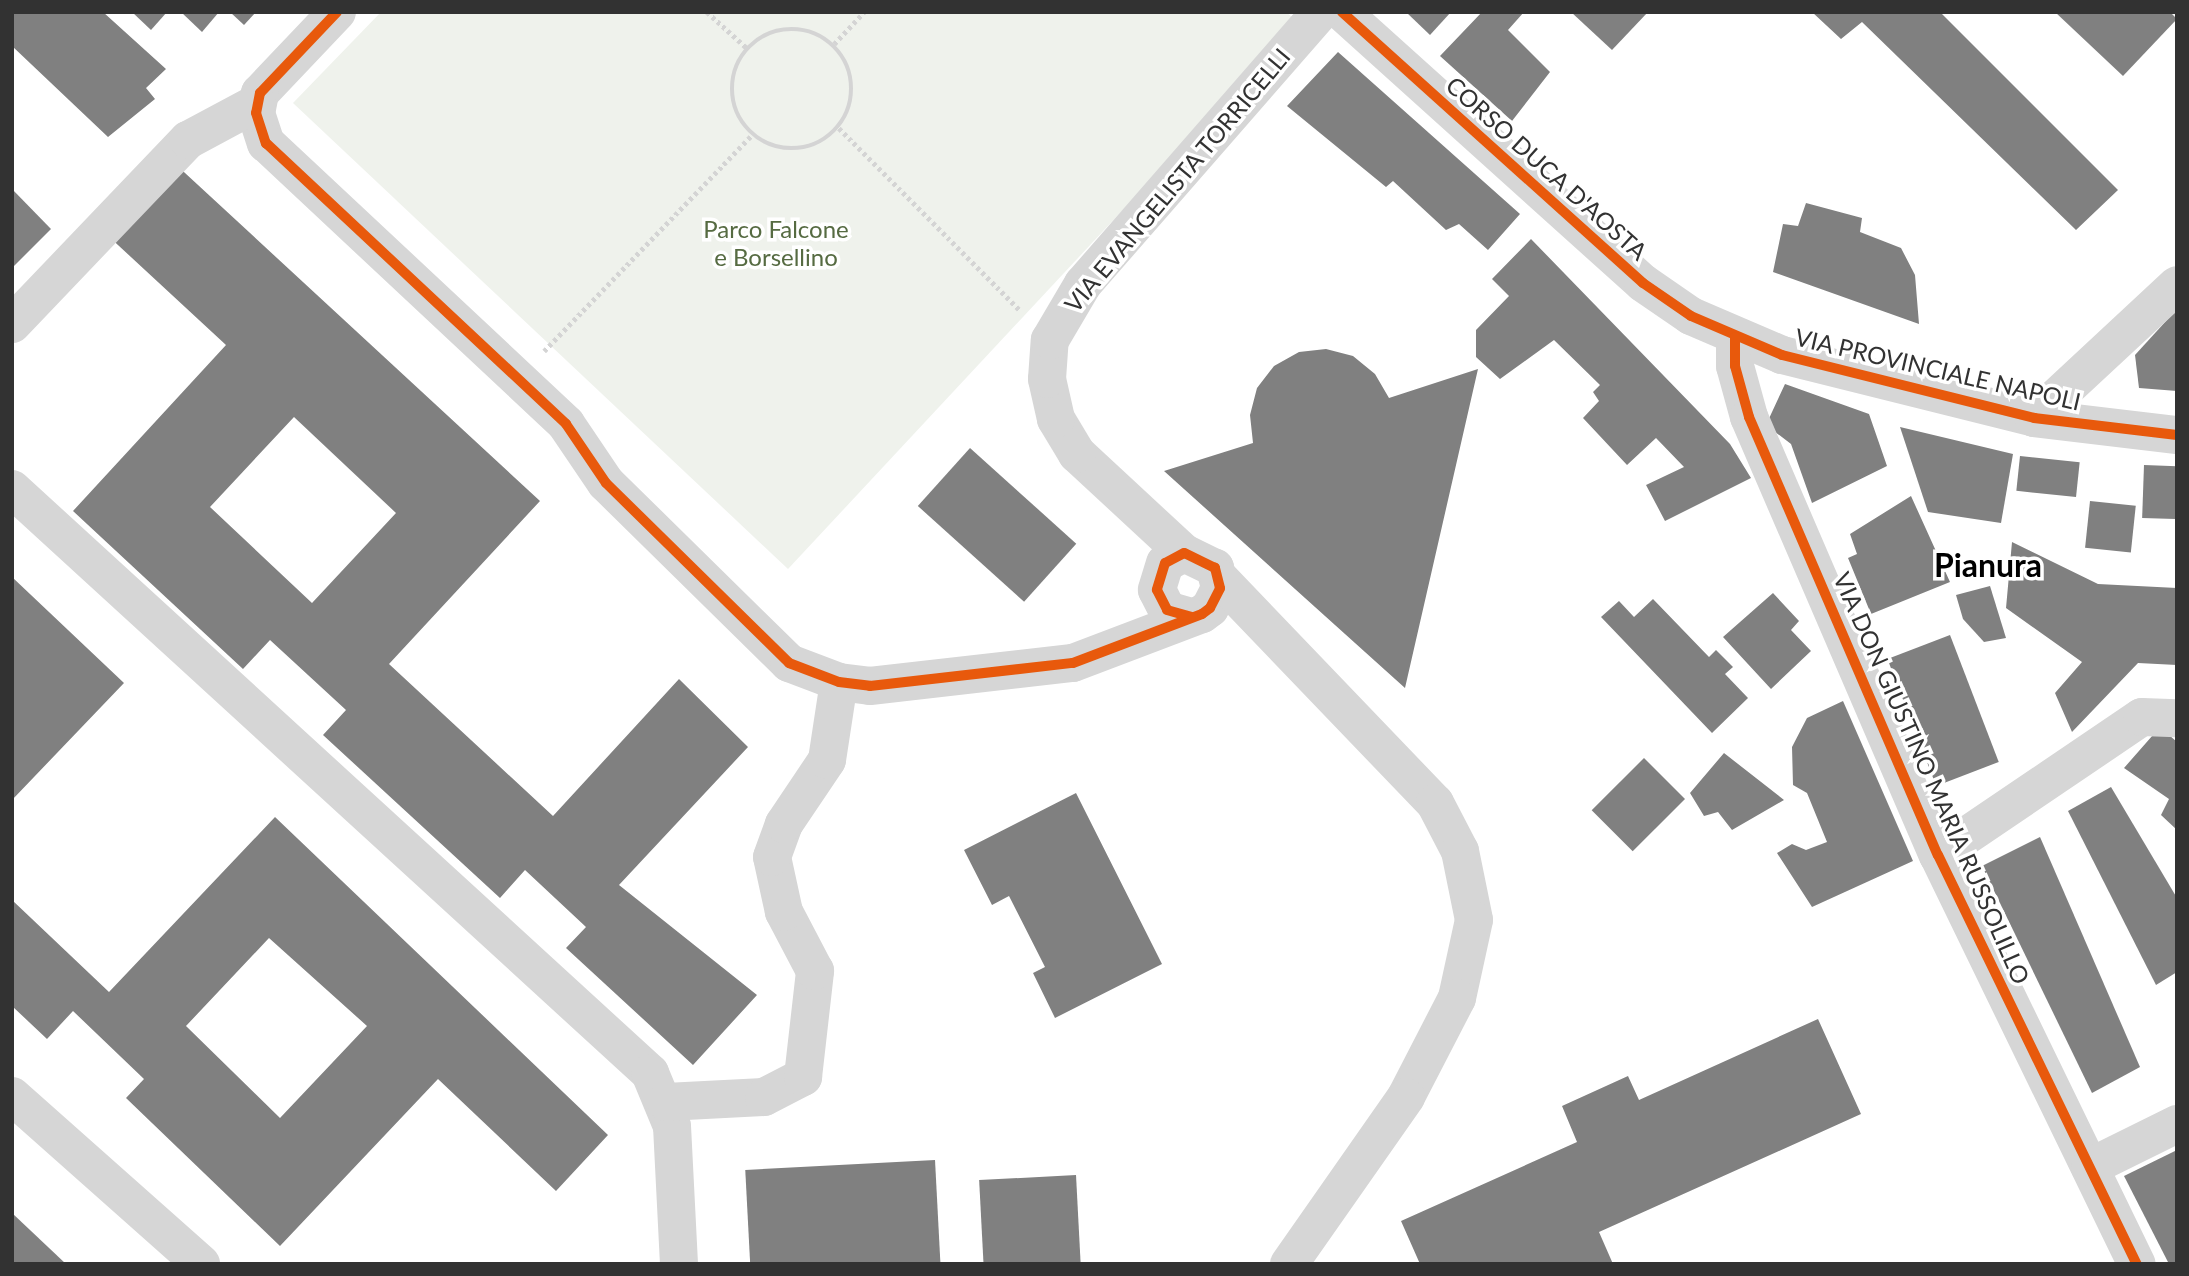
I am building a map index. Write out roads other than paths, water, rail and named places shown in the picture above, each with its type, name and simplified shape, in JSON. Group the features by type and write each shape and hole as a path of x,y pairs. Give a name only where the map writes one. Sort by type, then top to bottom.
{"street":[{"path":"12,324 188,140 257,103 337,12"},
{"name":"VIA EVANGELISTA TORRICELLI","path":"1184,553 1077,454 1056,419 1047,379 1050,340 1083,284 1320,12"},
{"name":"CORSO DUCA D'AOSTA","path":"1342,12 1643,283 1735,337"},
{"path":"257,103 265,143 566,424 606,483 770,649 839,682 870,685 1073,663 1196,615 1217,598 1219,578"},
{"path":"2034,418 2177,285"},
{"name":"VIA PROVINCIALE NAPOLI","path":"1735,337 2034,418 2177,435"},
{"name":"VIA DON GIUSTINO MARIA RUSSOLILLO","path":"1735,337 1735,366 1749,417 1938,855 2137,1264"},
{"path":"12,489 650,1073 666,1102 679,1264"},
{"path":"1073,663 1116,627 1156,579 1165,563 1184,553 1208,559 1244,611 1435,803 1460,851 1474,920 1457,998 1406,1097 1289,1264"},
{"path":"1156,579 1167,610 1196,615 1244,611"},
{"path":"666,1102 764,1097 803,1077 815,971 785,912 772,857 784,824 827,760 839,682"},
{"path":"1938,855 2142,717 2177,718"},
{"path":"12,1096 201,1264"},
{"path":"2090,1167 2177,1125"}],"district":[{"name":"Pianura","path":"1988,565"}],"park label":[{"name":"Parco Falcone e Borsellino","path":"776,243"}]}
